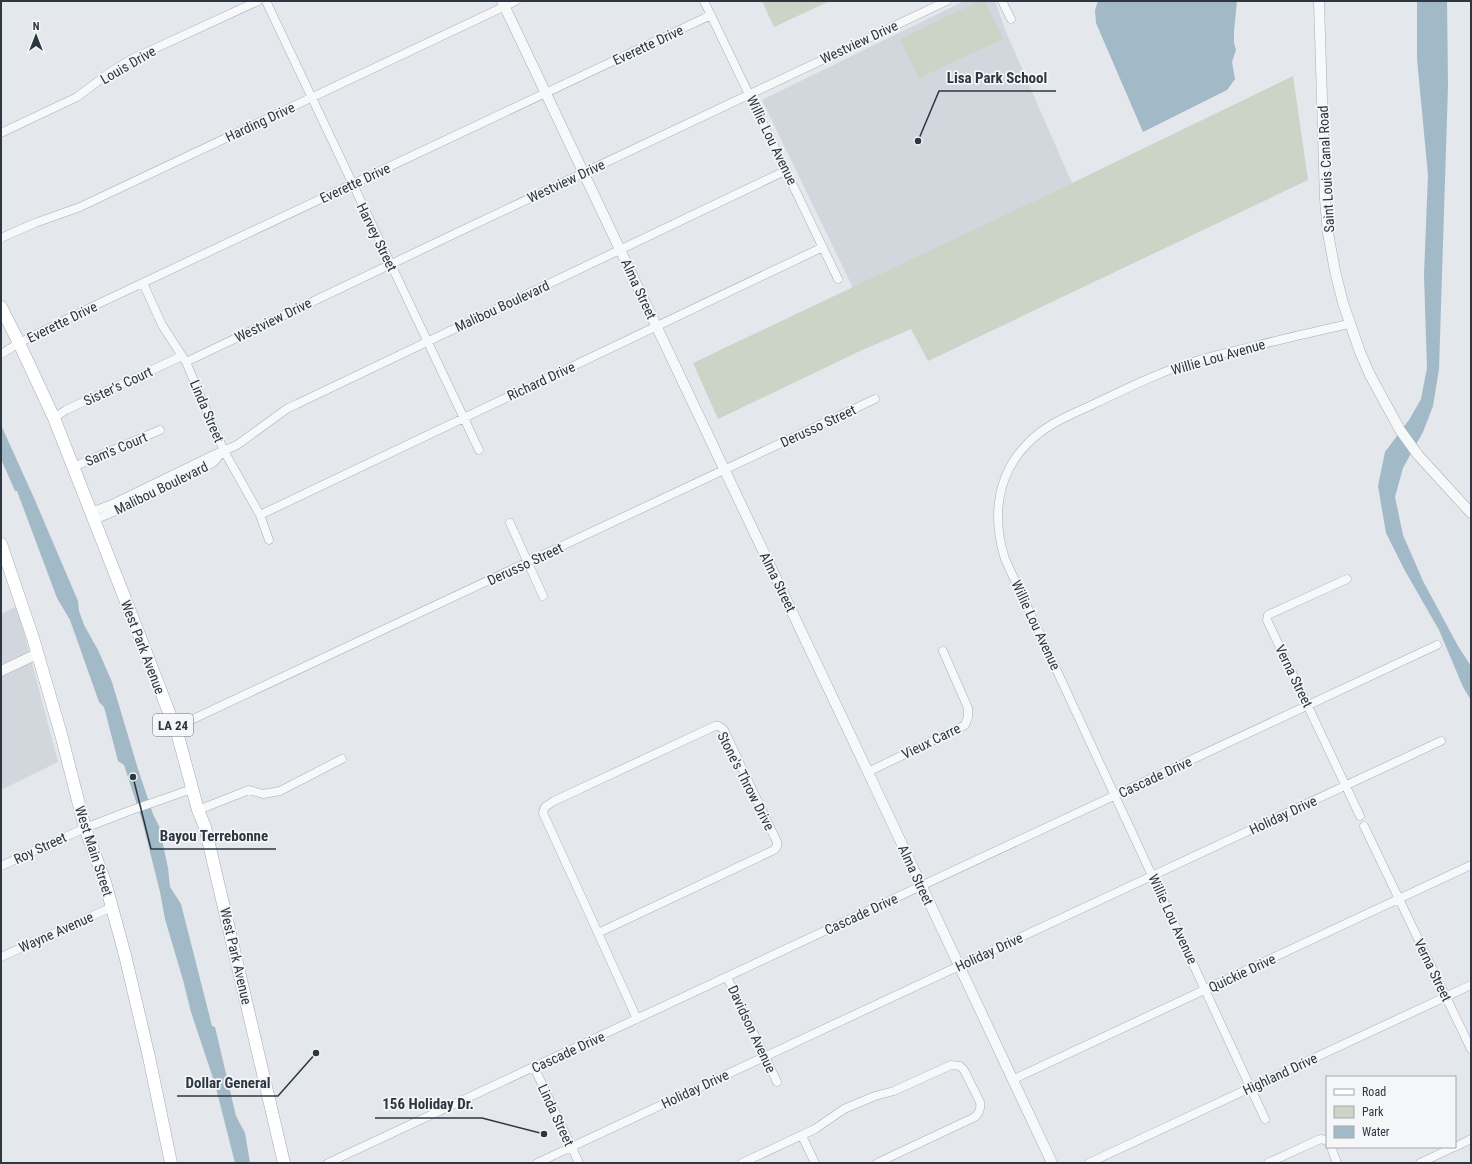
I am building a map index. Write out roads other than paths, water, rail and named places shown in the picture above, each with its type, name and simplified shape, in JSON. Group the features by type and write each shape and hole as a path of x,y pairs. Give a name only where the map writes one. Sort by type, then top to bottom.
{"main road":[{"name":"West Park Avenue","path":"1,307 54,418 174,728 198,810 205,827 284,1163"},
{"name":"West Main Street","path":"1,544 19,596 61,734 85,828 105,882 112,907 149,1056 171,1163"}],"street":[{"name":"Louis Drive","path":"1,133 77,97 108,73 130,60 258,1"},
{"name":"Harvey Street","path":"266,1 479,450"},
{"name":"Harding Drive","path":"1,238 35,223 80,207 311,98 503,4 516,1"},
{"name":"Willie Lou Avenue","path":"704,1 787,170 838,279"},
{"name":"Westview Drive","path":"184,359 390,265 947,1"},
{"path":"1002,1 1011,18"},
{"name":"Saint Louis Canal Road","path":"1319,1 1325,205 1328,233 1335,271 1350,324 1370,375 1400,430 1418,455 1471,513"},
{"name":"Alma Street","path":"503,4 621,250 1052,1163"},
{"name":"Everette Drive","path":"1,354 19,343 143,283 711,16"},
{"name":"Malibou Boulevard","path":"92,516 118,510 213,463 224,451 237,445 288,408 787,170"},
{"name":"Richard Drive","path":"260,515 823,247"},
{"name":"Linda Street","path":"143,283 166,332 184,359 224,451 260,515 269,540"},
{"name":"Willie Lou Avenue","path":"1265,1119 1005,559 1000,545 998,522 999,501 1002,488 1011,466 1027,444 1049,426 1152,377 1196,360 1350,324"},
{"name":"Sister's Court","path":"54,418 66,410 184,359"},
{"name":"Derusso Street","path":"174,728 875,399"},
{"name":"Sam's Court","path":"73,467 160,430"},
{"path":"510,523 543,596"},
{"name":"Verna Street","path":"1347,579 1268,615 1267,622 1360,816"},
{"name":"Cascade Drive","path":"328,1163 1437,645"},
{"name":"Vieux Carre","path":"868,772 965,725 968,717 968,708 943,651"},
{"path":"1,671 37,654"},
{"name":"Stone's Throw Drive","path":"598,933 774,850 777,846 777,842 724,730 719,726 715,726 554,801 545,807 543,814 637,1019"},
{"name":"Holiday Drive","path":"537,1163 1441,741"},
{"path":"198,810 249,790 262,794 280,790 342,759"},
{"name":"Roy Street","path":"1,866 85,828 160,799 192,789"},
{"name":"Verna Street","path":"1364,826 1471,1049"},
{"name":"Quickie Drive","path":"1012,1080 1471,865"},
{"name":"Wayne Avenue","path":"1,957 112,907"},
{"name":"Davidson Avenue","path":"728,977 777,1082"},
{"name":"Highland Drive","path":"1088,1163 1471,985"},
{"path":"742,1163 816,1129 849,1106 875,1096 894,1091 951,1065 960,1066 964,1070 980,1102 980,1110 975,1117 877,1163"},
{"name":"Linda Street","path":"534,1067 579,1163"},
{"path":"802,1136 815,1163"},
{"path":"1268,1163 1318,1140 1322,1139 1326,1141"},
{"path":"1456,1146 1471,1139"},
{"path":"1331,1148 1337,1163"},
{"path":"1420,1163 1453,1148"}],"water":[{"path":"1098,1 1237,1 1234,31 1234,43 1236,50 1232,62 1235,79 1227,90 1143,132 1096,23 1095,10"},
{"path":"1417,1 1447,1 1448,86 1439,369 1433,406 1423,432 1403,468 1395,497 1403,535 1423,581 1458,646 1471,666 1471,700 1463,687 1439,630 1404,569 1386,533 1378,486 1385,452 1409,420 1421,399 1427,368 1424,275 1428,175 1417,59"},
{"path":"1,425 78,601 79,611 84,625 98,650 112,682 138,769 153,814 159,826 168,868 170,887 181,904 212,1026 215,1027 236,1116 245,1133 250,1163 235,1163 215,1084 191,1012 165,919 160,892 142,820 124,765 118,761 104,707 99,702 70,620 57,598 17,491 15,491 1,459"}],"place":[{"name":"Lisa Park School","path":"918,141"},
{"name":"Bayou Terrebonne","path":"133,777"},
{"name":"Dollar General","path":"316,1053"},
{"name":"156 Holiday Dr.","path":"544,1134"}]}
